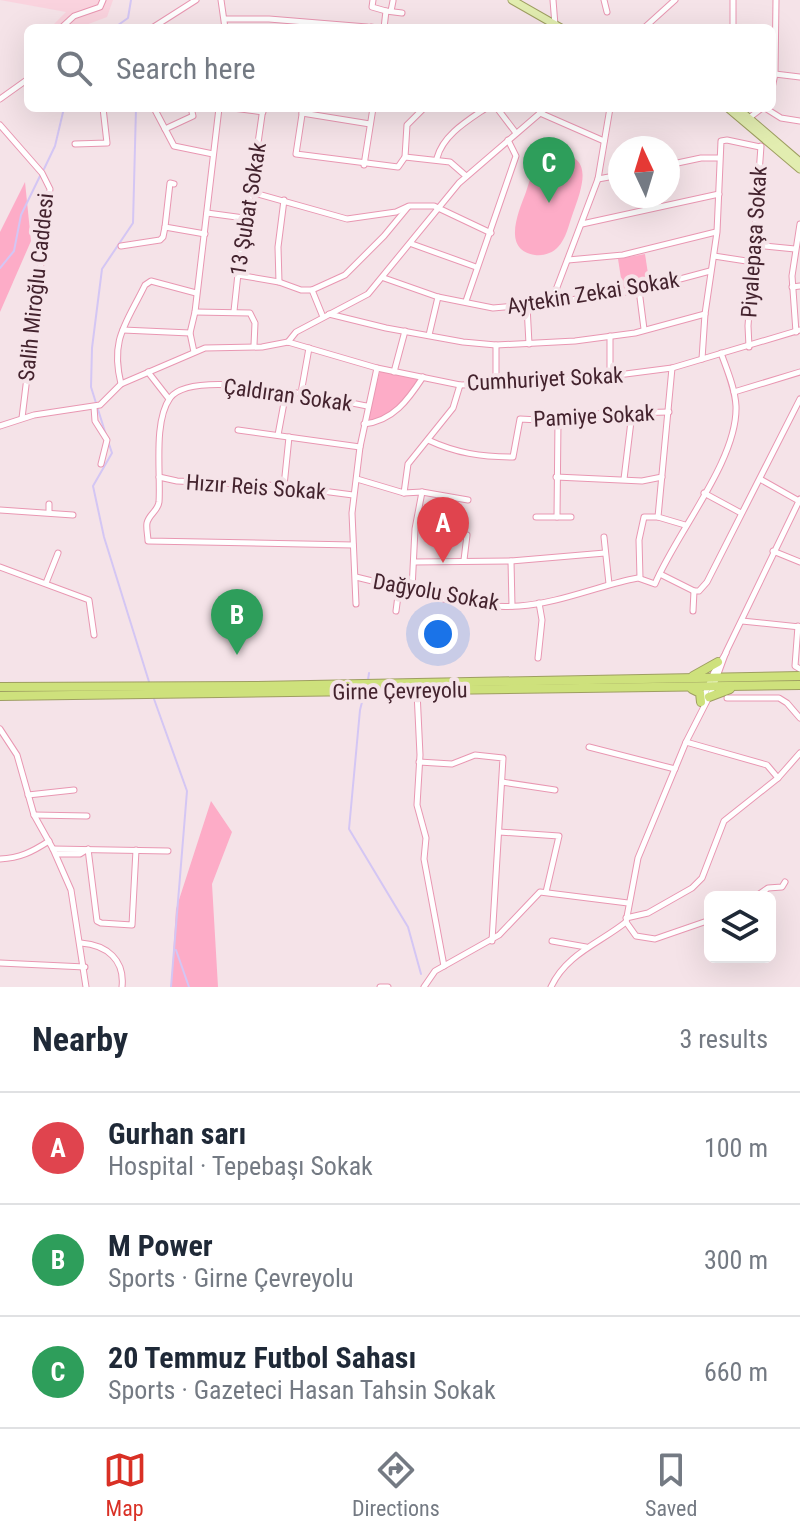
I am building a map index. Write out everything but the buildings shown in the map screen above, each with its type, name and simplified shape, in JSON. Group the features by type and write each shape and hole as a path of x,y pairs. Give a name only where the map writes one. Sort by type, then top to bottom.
{"highway":[{"path":"685,683 718,662"},
{"name":"Girne Çevreyolu","path":"377,688 417,692 800,676"},
{"name":"Girne Çevreyolu","path":"713,682 738,686 800,685"},
{"path":"685,683 699,691 704,703 738,686"},
{"name":"Girne Çevreyolu","path":"0,694 685,683"}],"main road":[{"path":"512,0 551,24"},
{"path":"524,7 552,24"},
{"path":"735,112 759,126 800,162"},
{"path":"741,112 800,169"}],"street":[{"path":"65,24 74,16 100,7 103,0"},
{"path":"158,24 196,0"},
{"path":"221,0 225,24"},
{"path":"373,0 372,7 402,13"},
{"path":"604,0 607,12"},
{"path":"733,0 733,24"},
{"path":"774,24 776,0"},
{"path":"385,24 393,1"},
{"path":"648,24 672,1"},
{"path":"542,16 552,11 553,3"},
{"path":"553,3 556,24"},
{"path":"225,19 333,24"},
{"path":"268,24 269,19"},
{"path":"776,74 800,77"},
{"path":"0,99 24,82"},
{"path":"75,144 107,143 103,112"},
{"path":"156,112 177,148 213,154"},
{"path":"165,129 193,116 192,112"},
{"path":"194,352 190,333 218,112"},
{"name":"13 Şubat Sokak","path":"234,311 244,218 263,112"},
{"path":"303,112 296,154 398,167 405,157 407,125 419,112"},
{"path":"308,112 370,124"},
{"path":"364,165 372,112"},
{"path":"437,158 447,138 481,112"},
{"path":"500,112 516,133"},
{"path":"550,303 598,179 609,112"},
{"path":"748,120 759,112"},
{"path":"759,126 763,112"},
{"path":"771,112 781,118 800,121"},
{"path":"288,342 296,332 368,294 466,176 540,113 604,141"},
{"name":"Salih Miroğlu Caddesi","path":"0,125 42,173 50,189 22,418"},
{"name":"Piyalepaşa Sokak","path":"749,347 760,147 765,138"},
{"path":"466,301 516,156 508,140"},
{"path":"702,359 717,232 721,141 760,147"},
{"path":"405,157 437,158 459,167 466,176"},
{"path":"680,162 719,158"},
{"path":"598,179 608,177"},
{"path":"121,246 163,237 170,183 174,184"},
{"path":"251,192 347,219 396,212 409,206 429,206 491,233"},
{"path":"581,225 719,194"},
{"path":"279,282 278,247 284,200"},
{"path":"238,275 312,290 345,275 409,206"},
{"path":"207,213 244,218"},
{"path":"798,331 792,287 800,225"},
{"path":"165,227 205,234"},
{"path":"568,260 635,253 717,232"},
{"path":"412,244 476,267"},
{"path":"754,245 795,249"},
{"path":"714,256 753,262"},
{"name":"Aytekin Zekai Sokak","path":"384,278 438,297 493,308 639,290 710,271"},
{"path":"121,384 117,343 145,285 151,281 196,293"},
{"path":"792,287 800,286"},
{"path":"312,290 326,315 463,342 496,345 635,333 705,314"},
{"path":"639,290 644,329"},
{"path":"429,335 438,297"},
{"path":"527,306 529,344"},
{"path":"344,307 352,320"},
{"path":"195,312 250,313 255,323 254,345"},
{"path":"296,344 297,337 310,324"},
{"path":"123,330 190,333"},
{"path":"394,372 405,331"},
{"name":"Cumhuriyet Sokak","path":"94,407 106,402 121,384 194,352 216,346 274,346 288,342 377,368 460,385 610,376 672,368 798,331"},
{"path":"610,336 610,376"},
{"path":"496,345 496,384"},
{"path":"301,393 309,348"},
{"path":"721,353 736,408 731,437 660,574 694,591 699,591 707,582 800,399"},
{"path":"356,604 353,495 367,406 377,368"},
{"path":"658,517 672,368"},
{"path":"148,372 169,399 161,430 159,505 147,523 148,541 353,545"},
{"path":"734,392 800,372"},
{"path":"364,424 379,423 392,415 423,377"},
{"name":"Çaldıran Sokak","path":"169,399 180,389 206,384 301,393 367,406"},
{"path":"404,493 408,464 453,408 460,385"},
{"path":"278,435 286,392"},
{"path":"0,426 22,418 94,407 95,421 107,440 101,464"},
{"path":"624,479 632,412"},
{"name":"Pamiye Sokak","path":"428,440 448,450 477,457 513,457 520,419 558,421 589,414 669,412"},
{"path":"557,517 558,421"},
{"path":"238,430 360,447"},
{"path":"284,486 289,437"},
{"name":"Hızır Reis Sokak","path":"159,477 177,481 284,486 353,495"},
{"path":"556,477 642,481 662,477"},
{"path":"357,479 404,493 422,492 468,500"},
{"path":"704,922 655,939 636,936 626,920 638,858 686,742 773,551 800,500 760,479"},
{"path":"412,589 415,529 422,492"},
{"path":"704,493 741,513"},
{"path":"49,504 49,512"},
{"path":"0,510 73,515"},
{"path":"536,517 571,517"},
{"path":"640,579 639,540 644,517 658,517 685,525"},
{"path":"464,560 467,535"},
{"path":"604,537 609,584"},
{"path":"773,551 800,562"},
{"path":"46,583 58,553"},
{"path":"414,562 511,561 605,553"},
{"path":"511,561 512,606"},
{"path":"0,567 89,600 94,635"},
{"name":"Dağyolu Sokak","path":"356,577 455,600 512,606 571,597 609,584 640,579 655,584 660,574"},
{"path":"396,611 399,587"},
{"path":"693,611 694,591"},
{"path":"538,658 542,620 539,603"},
{"path":"742,621 799,626 795,666 800,669"},
{"path":"713,682 718,662 726,652"},
{"path":"417,692 417,805 426,838 424,859 444,966"},
{"path":"727,698 779,698 800,718"},
{"path":"0,729 17,755 34,815 71,890 86,987"},
{"path":"686,742 767,765 778,778"},
{"path":"589,747 675,769"},
{"path":"551,987 564,968 587,947 626,920 648,913 692,888 702,878 724,821 778,778 800,753"},
{"path":"419,762 452,764 475,755 503,758 492,941"},
{"path":"502,782 555,790"},
{"path":"28,795 74,790"},
{"path":"34,815 87,816"},
{"path":"499,832 559,836 546,892"},
{"path":"0,859 29,853 49,841"},
{"path":"54,852 80,854 88,849 168,851"},
{"path":"88,849 97,921 132,925 136,850"},
{"path":"764,891 782,887 785,882"},
{"path":"424,987 435,971 492,941 535,895 546,892 628,903"},
{"path":"552,941 587,947"},
{"path":"81,943 97,944 111,953 121,966 122,987"},
{"path":"0,963 85,967"},
{"path":"380,987 388,987"}],"shaded area":[{"path":"0,0 113,0 107,17 89,24 54,24 66,12"},
{"path":"553,154 576,159 581,165 582,183 561,244 551,252 535,255 518,246 515,229 534,170 543,158"},
{"path":"25,182 31,241 0,312 0,232"},
{"path":"645,254 650,287 623,291 618,259"},
{"path":"380,371 419,379 398,406 384,416 367,421"},
{"path":"211,801 232,832 212,884 218,987 171,987 176,909"}],"waterway":[{"path":"120,24 128,18 131,0"},
{"path":"44,169 55,146 63,112"},
{"path":"106,435 91,387 92,348 102,269 133,223 136,112"},
{"path":"0,268 14,251 21,215 40,176"},
{"path":"108,441 112,453 93,486 104,537 150,685"},
{"path":"368,680 369,673"},
{"path":"364,694 349,829 408,927 421,974"},
{"path":"154,699 187,791 171,987"},
{"path":"176,950 189,987"}],"place":[{"name":"20 Temmuz Futbol Sahası","path":"549,203"},
{"name":"Gurhan sarı","path":"443,563"},
{"name":"M Power","path":"237,655"}]}
